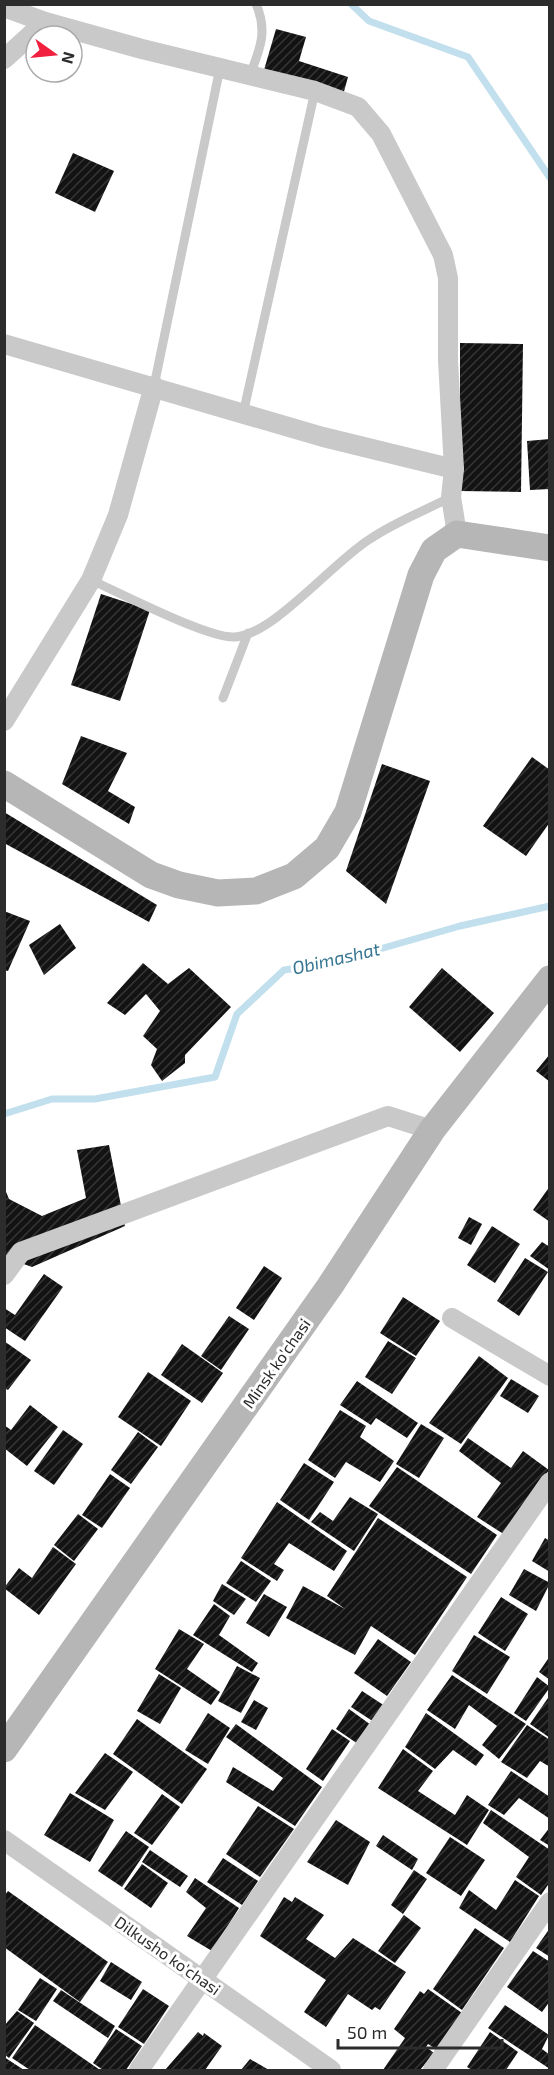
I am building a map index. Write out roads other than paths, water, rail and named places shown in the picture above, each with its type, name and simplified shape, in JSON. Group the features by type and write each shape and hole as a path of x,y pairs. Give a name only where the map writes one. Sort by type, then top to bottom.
{"street":[{"path":"4,7 45,22 315,91 358,106 381,134 443,255 448,278 448,360 454,469 451,497 457,534"},
{"path":"4,59 45,22"},
{"path":"4,344 154,386 243,414 454,469"},
{"path":"4,721 91,580 118,515 154,386"},
{"path":"4,784 151,875 179,885 218,893 256,891 294,876 327,848 348,812 421,575 434,550 457,534 549,548"},
{"name":"Minsk ko'chasi","path":"4,1749 330,1286 432,1130 549,979"},
{"path":"4,1275 21,1252 388,1116 432,1130"},
{"path":"452,1318 549,1377"},
{"path":"139,2070 549,1482"},
{"name":"Dilkusho ko'chasi","path":"4,1840 331,2070"},
{"path":"433,2070 549,1902"}],"lane":[{"path":"250,75 264,40 262,18 256,4"},
{"path":"154,386 220,68"},
{"path":"243,414 315,91"},
{"path":"91,580 195,627 234,638 264,628 328,570 370,538 451,497"},
{"path":"223,698 248,633"}],"waterway":[{"path":"351,4 369,21 468,57 550,178"},
{"name":"Obimashat","path":"4,1114 52,1099 95,1099 215,1077 237,1014 284,970 331,963 460,926 550,906"}]}
